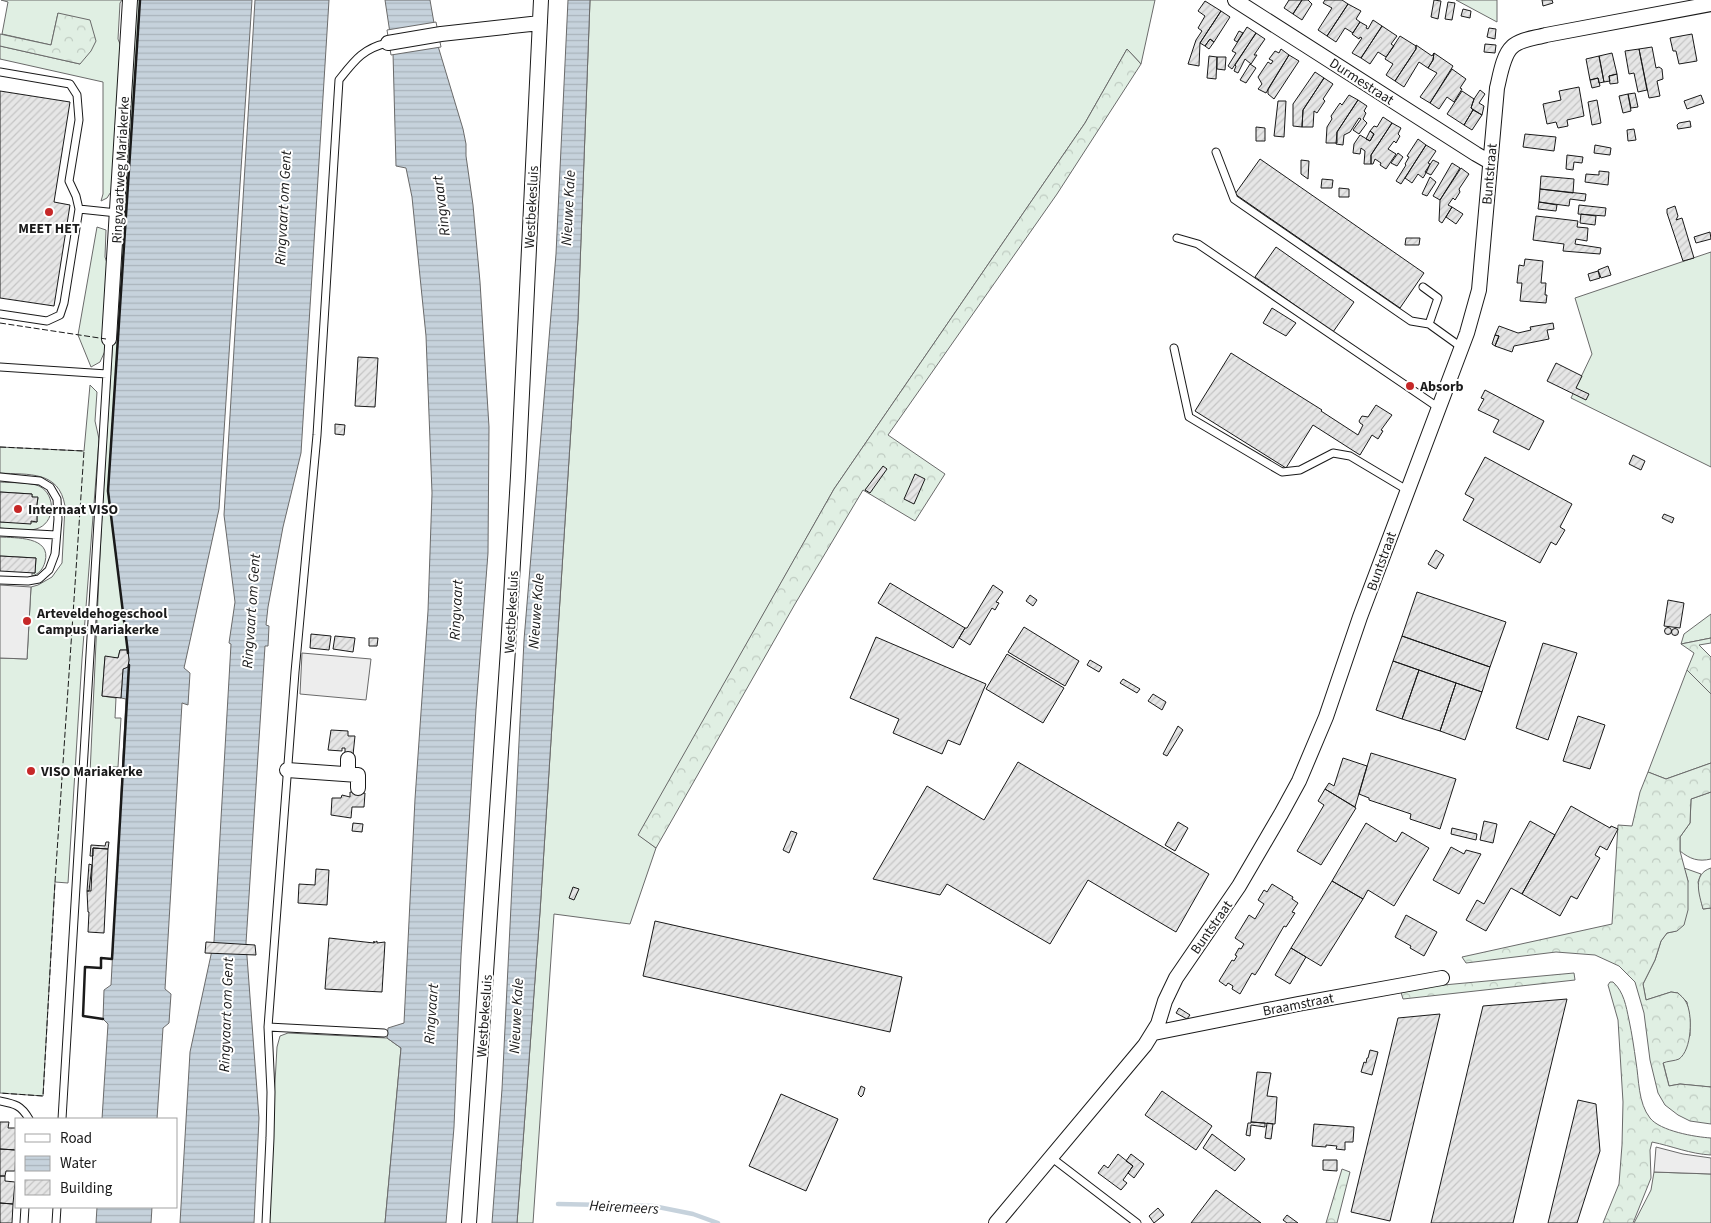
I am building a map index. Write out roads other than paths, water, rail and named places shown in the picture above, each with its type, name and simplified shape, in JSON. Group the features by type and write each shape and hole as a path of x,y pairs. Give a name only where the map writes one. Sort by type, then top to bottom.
{"street":[{"name":"Ringvaartweg Mariakerke","path":"109,339 130,0"},
{"name":"Westbekesluis","path":"470,1223 508,649 541,0"},
{"name":"Durmestraat","path":"1235,0 1490,162"},
{"name":"Buntstraat","path":"996,1223 1154,1033 1165,1001 1176,978 1238,886 1299,781 1326,717 1360,617 1461,347 1479,290 1497,88 1502,66 1511,47 1522,41 1546,35 1711,4"},
{"path":"388,43 440,34 540,23"},
{"path":"348,759 348,774"},
{"path":"287,770 358,775 358,788"},
{"name":"Braamstraat","path":"1154,1033 1442,978"}],"lane":[{"path":"266,1223 270,1110 268,1027 287,770 317,435 339,80 357,57 374,46 388,43"},
{"path":"0,72 70,84 77,95 79,120 69,181 76,196 79,209 66,294 60,315 46,321 0,314"},
{"path":"1216,152 1234,199 1411,321 1430,324 1461,347"},
{"path":"79,209 117,213"},
{"path":"1177,238 1198,244 1438,408"},
{"path":"1424,287 1438,298 1430,324"},
{"path":"62,1118 109,339"},
{"path":"1174,348 1189,417 1282,472 1300,470 1333,453 1350,456 1407,490"},
{"path":"0,368 107,374"},
{"path":"0,477 40,481 50,487 57,498 55,554 49,570 39,579 28,581 0,580"},
{"path":"0,532 56,535"},
{"path":"268,1027 384,1033"},
{"path":"0,1102 14,1104 24,1110 28,1118"},
{"path":"1052,1158 1137,1223"},
{"path":"24,1223 25,1208"},
{"path":"56,1223 57,1208"}],"water":[{"path":"140,0 252,0 219,509 184,668 190,673 188,705 182,703 165,989 171,994 169,1023 163,1028 157,1118 102,1118 108,1024 103,1019 104,990 111,985 126,699 121,698 123,669 128,667 129,660 108,491"},
{"name":"Ringvaart om Gent","path":"255,0 329,0 301,453 283,527 268,607 266,625 269,626 268,646 265,646 246,943 259,1118 254,1223 180,1223 190,1052 214,941 231,644 229,643 235,602 224,515"},
{"name":"Ringvaart","path":"385,0 430,0 438,46 463,129 473,205 480,282 489,427 488,553 476,709 461,956 454,1127 446,1223 385,1223 401,1048 387,1038 388,1028 404,1023 415,799 428,611 432,493 426,336 412,197 406,168 396,166 393,53"},
{"name":"Nieuwe Kale","path":"568,0 590,0 578,319 540,912 517,1223 492,1223 502,1089 524,640 556,254"},
{"path":"97,1208 152,1208 151,1223 96,1223"}],"waterway":[{"name":"Heiremeers","path":"558,1204 653,1206 693,1214 718,1223"}],"place":[{"name":"MEET HET","path":"49,212"},
{"name":"Absorb","path":"1410,386"},
{"name":"Internaat VISO","path":"18,509"},
{"name":"Arteveldehogeschool Campus Mariakerke","path":"27,621"},
{"name":"VISO Mariakerke","path":"31,771"}]}
